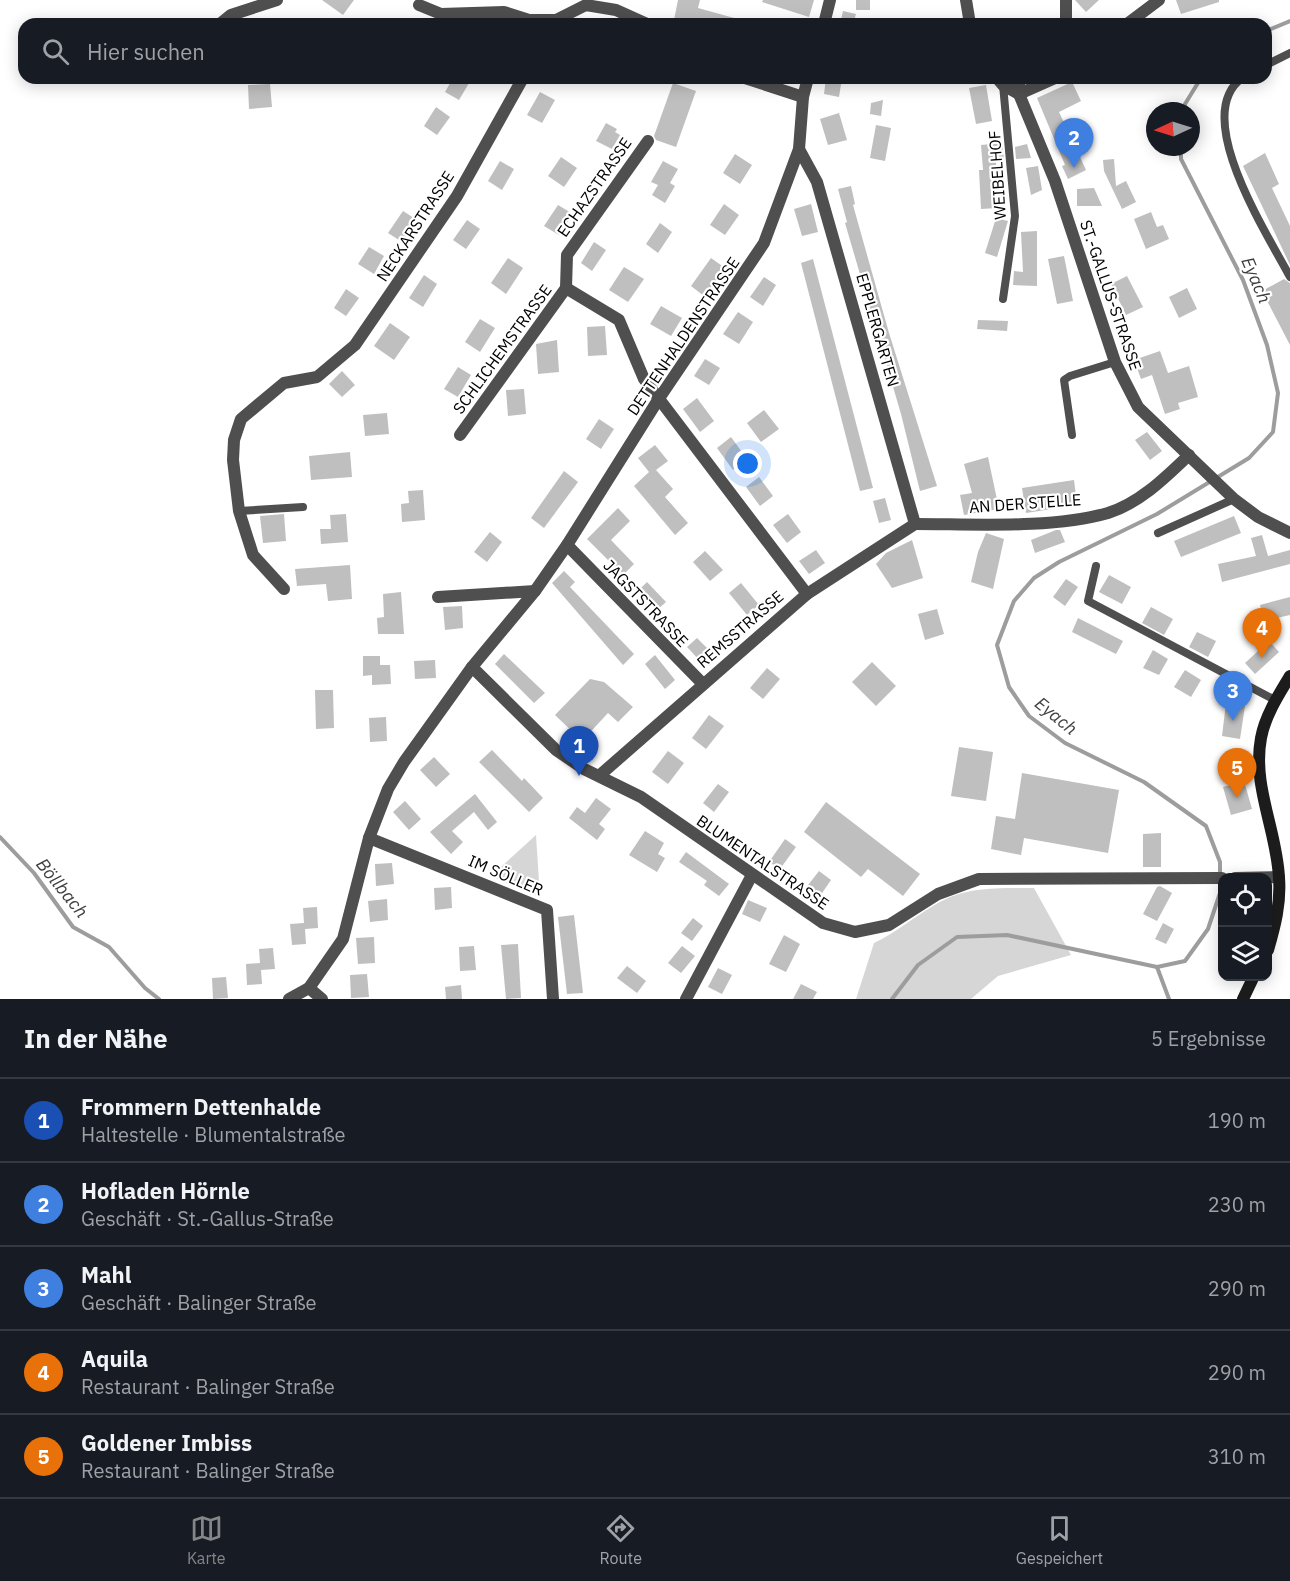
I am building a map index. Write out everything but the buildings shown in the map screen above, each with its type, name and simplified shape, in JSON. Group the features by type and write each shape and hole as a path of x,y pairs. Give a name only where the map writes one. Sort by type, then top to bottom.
{"main road":[{"path":"1272,936 1278,916 1280,877 1261,786 1261,738 1275,700 1290,676"},
{"path":"1243,999 1252,981"}],"street":[{"path":"227,18 277,0"},
{"path":"826,18 830,0"},
{"path":"966,0 969,18"},
{"path":"1066,0 1066,18"},
{"path":"1135,18 1159,0"},
{"path":"419,5 441,14 504,12 523,18"},
{"path":"563,18 586,6 616,10 634,18"},
{"name":"NECKARSTRASSE","path":"239,511 232,460 234,440 241,419 284,383 317,377 355,345 457,196 521,84"},
{"path":"763,84 803,97"},
{"name":"DETTENHALDENSTRASSE","path":"289,999 309,988 343,939 369,838 388,789 404,762 472,667 535,591 567,545 658,400 764,243 799,149 803,97 806,84"},
{"path":"1003,84 1019,94"},
{"path":"1019,84 1019,94"},
{"path":"1019,94 1042,84"},
{"name":"ST.-GALLUS-STRASSE","path":"1019,94 1055,181 1116,362 1138,407 1234,499 1258,517 1290,533"},
{"name":"ECHAZSTRASSE","path":"566,288 567,255 648,141"},
{"name":"EPPLERGARTEN","path":"799,149 817,182 915,524"},
{"name":"SCHLICHEMSTRASSE","path":"460,435 566,288 619,320 644,379 658,400 807,594"},
{"name":"AN DER STELLE","path":"915,524 994,524 1066,520 1109,512 1157,486 1193,459"},
{"path":"239,511 253,555 284,589"},
{"name":"REMSSTRASSE","path":"600,776 702,683 807,594 915,524"},
{"name":"JAGSTSTRASSE","path":"567,545 702,683"},
{"path":"438,597 535,591"},
{"name":"BLUMENTALSTRASSE","path":"472,667 556,750 584,770 641,797 823,923 855,932 889,925 938,894 979,879 1218,878"},
{"name":"IM SÖLLER","path":"369,838 547,910 553,999"},
{"path":"686,999 752,875"},
{"path":"1272,876 1280,877"},
{"path":"309,988 322,999"}],"lane":[{"path":"1272,62 1290,53"},
{"name":"WEIBELHOF","path":"1000,84 1015,216 1003,299"},
{"path":"1234,84 1225,102 1227,144 1233,167 1290,278"},
{"path":"1071,435 1064,380 1070,376 1116,362"},
{"path":"1158,533 1234,499"},
{"path":"239,511 303,507"},
{"path":"1096,566 1088,601 1275,700"}],"shaded area":[{"path":"536,835 540,897 491,876"},
{"path":"997,888 1034,888 1071,955 998,976 971,999 856,999 874,943 930,908 961,893"}],"waterway":[{"name":"Eyach","path":"1272,28 1290,21"},
{"name":"Eyach","path":"1186,102 1197,84"},
{"name":"Eyach","path":"892,999 918,965 957,937 1007,935 1157,967 1185,961 1208,929 1220,893 1220,862 1206,826 1144,782 1065,743 1029,716 1009,687 997,645 1014,601 1034,578 1059,562 1157,514 1249,458 1273,432 1278,393 1267,345 1243,280 1181,156"},
{"name":"Böllbach","path":"0,837 34,873 73,927 109,947 145,988 159,999"},
{"path":"1157,967 1169,999"}],"place":[{"name":"Hofladen Hörnle","path":"1074,168"},
{"name":"Aquila","path":"1262,658"},
{"name":"Mahl","path":"1233,721"},
{"name":"Frommern Dettenhalde","path":"579,776"},
{"name":"Goldener Imbiss","path":"1237,798"}]}
